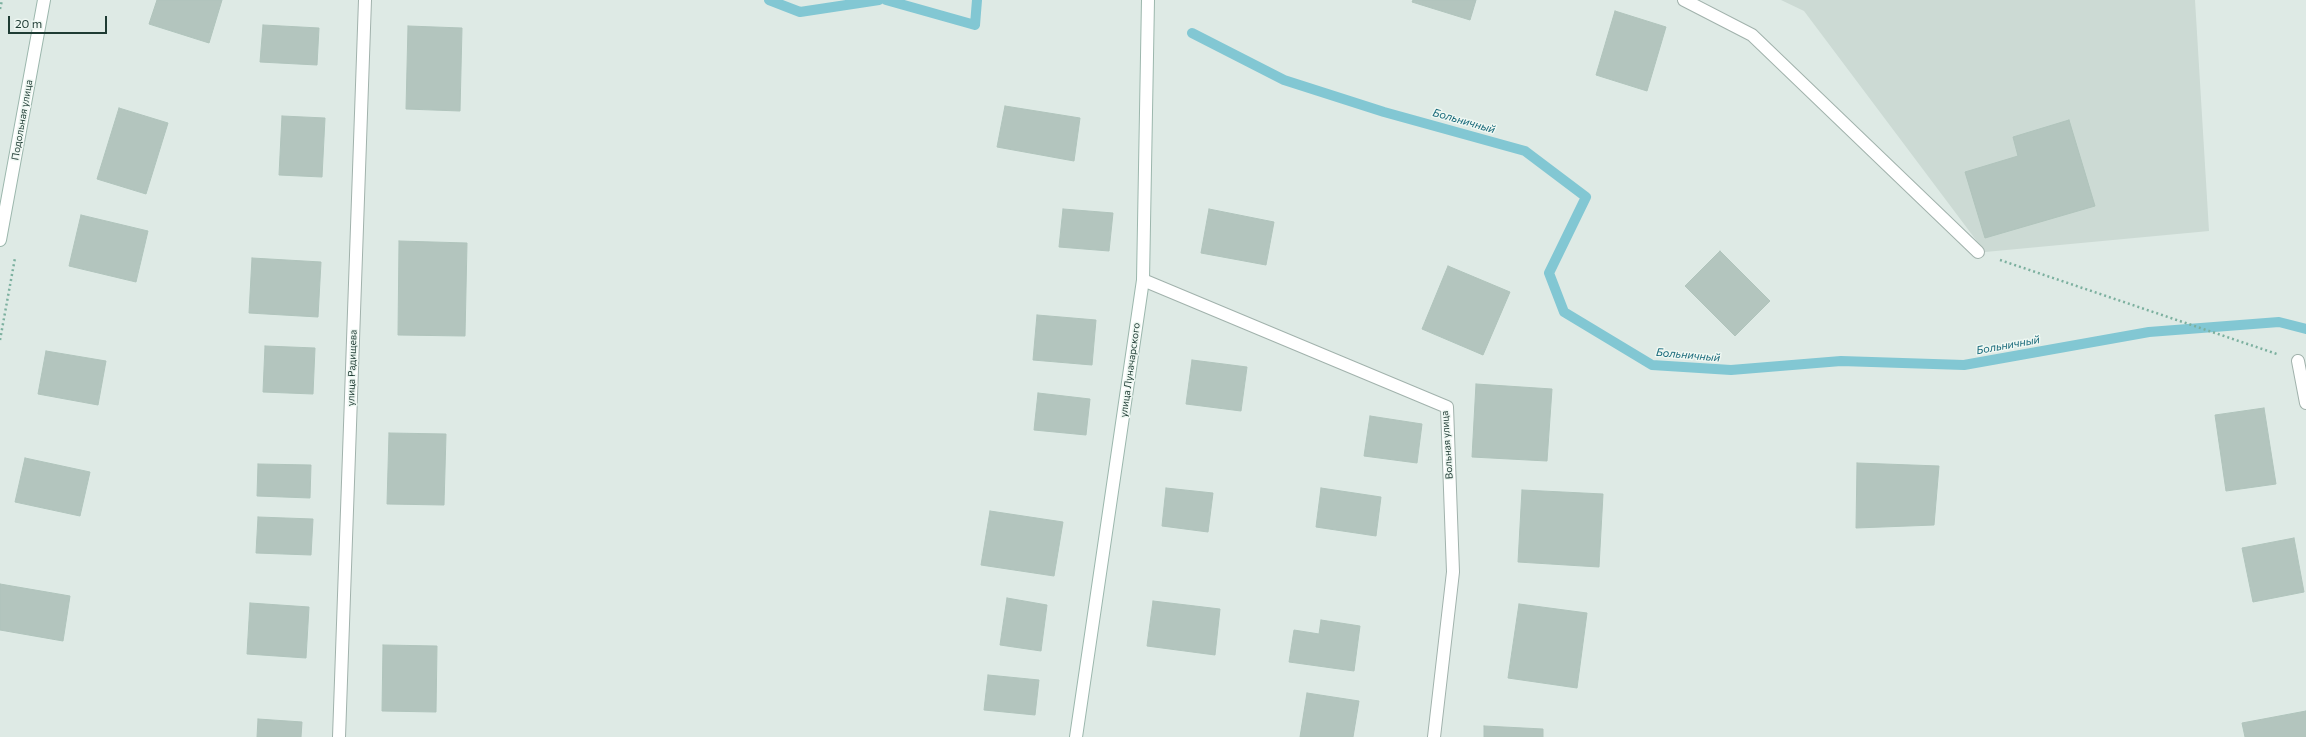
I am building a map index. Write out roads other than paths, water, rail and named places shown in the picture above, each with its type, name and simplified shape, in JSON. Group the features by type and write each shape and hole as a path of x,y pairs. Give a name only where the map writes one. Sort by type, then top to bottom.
{"street":[{"name":"Подольная улица","path":"0,240 44,0"},
{"name":"улица Радищева","path":"339,737 365,0"},
{"name":"улица Луначарского","path":"1076,737 1143,280 1148,0"},
{"path":"1684,0 1752,35 1978,252"},
{"name":"Вольная улица","path":"1143,280 1447,407 1453,572 1434,737"},
{"path":"2298,361 2306,402"}],"waterway":[{"name":"Больничный","path":"769,0 800,12 879,0"},
{"name":"Больничный","path":"886,0 975,25 977,0"},
{"name":"Больничный","path":"1192,33 1284,80 1384,112 1525,151 1586,197 1549,273 1564,312 1652,365 1731,370 1841,361 1964,365 2149,332 2279,322 2306,329"}]}
